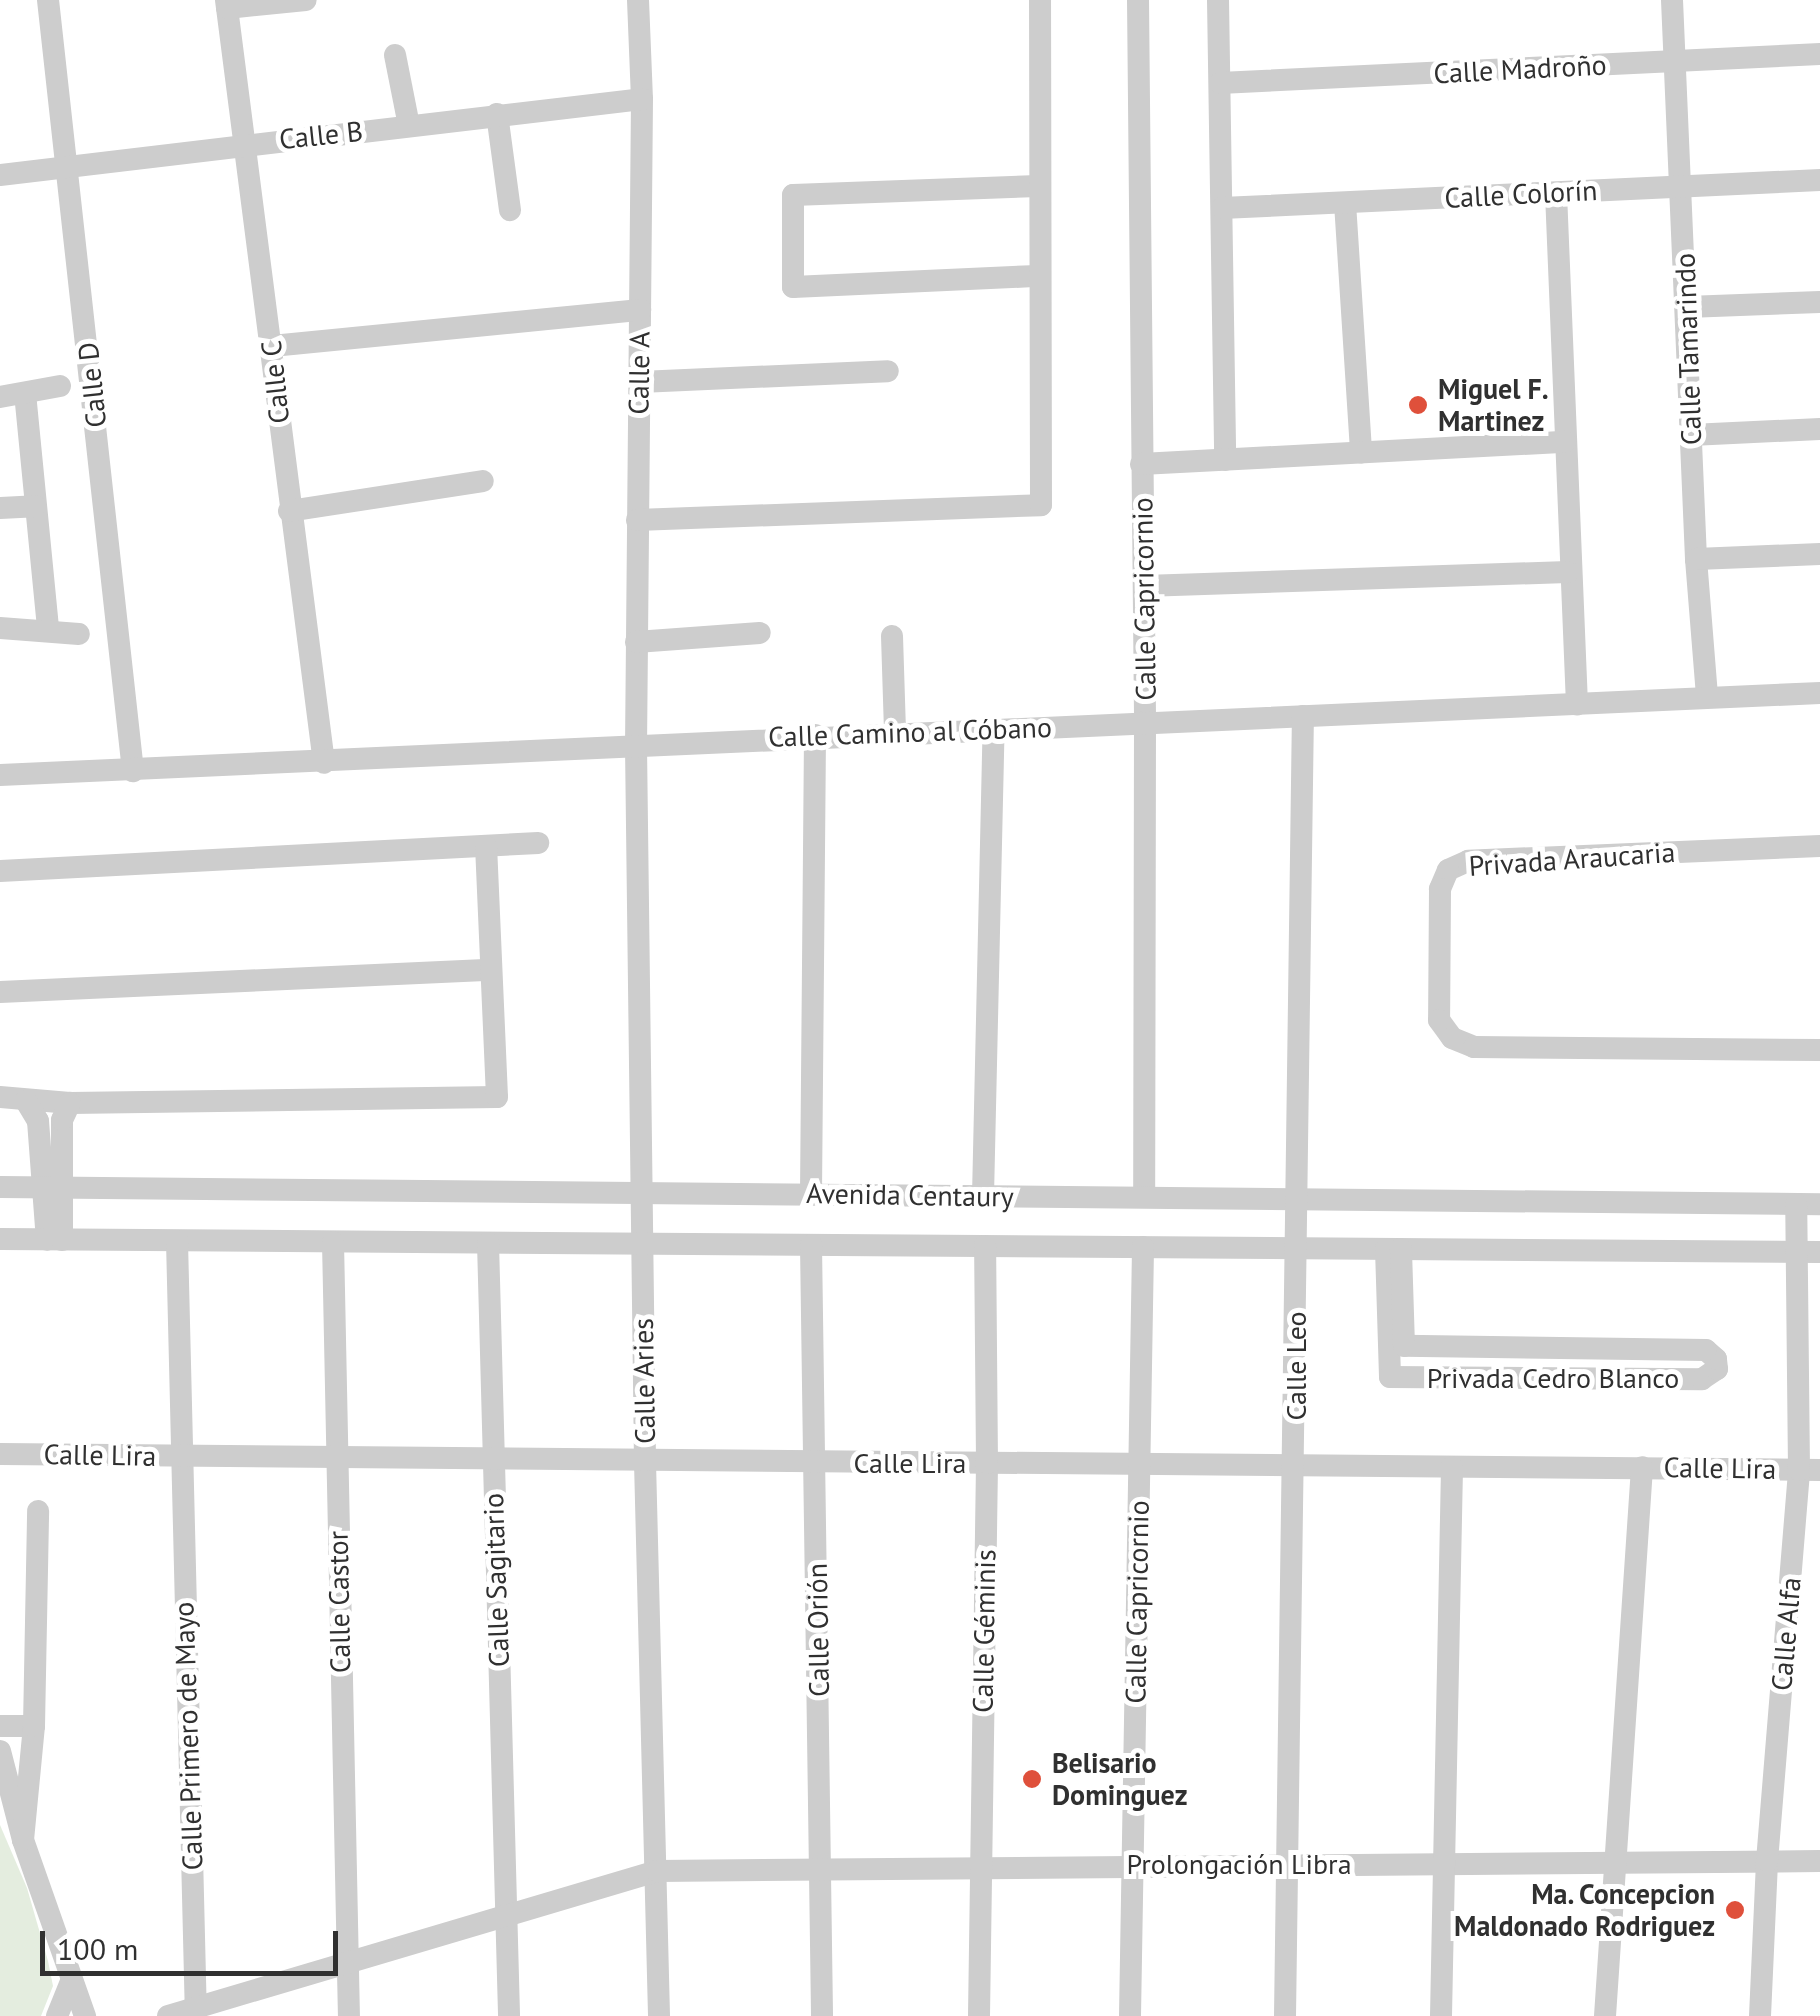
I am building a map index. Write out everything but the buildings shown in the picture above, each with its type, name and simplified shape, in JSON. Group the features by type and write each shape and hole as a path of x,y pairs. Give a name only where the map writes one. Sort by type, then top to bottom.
{"street":[{"name":"Calle D","path":"48,0 134,770"},
{"path":"226,4 306,0"},
{"name":"Calle A","path":"636,746 642,99 638,0"},
{"path":"637,520 1042,505 1038,276 1040,0"},
{"name":"Calle Capricornio","path":"1138,0 1146,722 1144,1198"},
{"path":"1218,0 1225,460"},
{"name":"Calle Tamarindo","path":"1672,0 1696,559 1707,697"},
{"name":"Calle C","path":"226,4 324,763"},
{"name":"Calle Madroño","path":"1220,84 1820,54"},
{"path":"395,55 408,126"},
{"name":"Calle B","path":"0,175 243,143 642,99"},
{"path":"497,114 510,210"},
{"name":"Calle Colorín","path":"1222,208 1820,180"},
{"path":"1038,186 793,195 793,287 1038,276"},
{"path":"1556,193 1568,572 1577,705"},
{"path":"1345,203 1361,452"},
{"path":"1686,307 1820,302"},
{"path":"272,346 640,310"},
{"path":"640,382 888,371"},
{"path":"0,398 60,386"},
{"path":"25,393 48,629"},
{"path":"1691,436 1820,429"},
{"path":"1142,464 1565,442"},
{"path":"289,512 483,481"},
{"path":"0,508 35,506"},
{"path":"1696,559 1820,554"},
{"path":"1144,586 1568,572"},
{"path":"0,628 79,634"},
{"path":"636,642 760,633"},
{"path":"892,636 894,732"},
{"name":"Calle Camino al Cóbano","path":"0,776 324,763 815,735 1820,693"},
{"name":"Calle Leo","path":"1284,2016 1295,1465 1302,716"},
{"path":"983,1196 994,729"},
{"path":"811,1194 815,735"},
{"name":"Calle Aries","path":"636,746 645,1462 659,2016"},
{"path":"0,870 538,844"},
{"path":"0,1097 70,1102 497,1097 486,846"},
{"name":"Privada Araucaria","path":"1820,846 1468,861 1448,870 1440,889 1439,1020 1452,1038 1474,1047 1820,1050"},
{"path":"0,992 491,970"},
{"path":"26,1101 38,1121 52,1187 55,1240"},
{"path":"52,1187 62,1120 70,1102"},
{"name":"Avenida Centaury","path":"0,1187 1820,1204"},
{"name":"Calle Alfa","path":"1760,2016 1767,1861 1809,1470 1808,1252 1796,1204"},
{"name":"Avenida Centaury","path":"0,1239 1808,1252"},
{"name":"Calle Primero de Mayo","path":"177,1240 196,2012"},
{"name":"Calle Castor","path":"333,1242 350,2016"},
{"name":"Calle Sagitario","path":"488,1243 509,2016"},
{"name":"Calle Orión","path":"812,1245 822,2016"},
{"name":"Calle Géminis","path":"978,2016 987,1463 985,1246"},
{"name":"Calle Capricornio","path":"1130,2016 1143,1247"},
{"name":"Privada Cedro Blanco","path":"1394,1249 1404,1346 1703,1350 1714,1356 1716,1369 1702,1379 1390,1377 1394,1249"},
{"name":"Calle Lira","path":"0,1454 1809,1470"},
{"path":"1441,2016 1452,1467"},
{"path":"1606,2016 1642,1467"},
{"path":"23,1840 34,1726 38,1511"},
{"path":"0,1726 34,1726"},
{"path":"0,1751 23,1840 70,1983 85,2016"},
{"name":"Prolongación Libra","path":"168,2016 196,2012 658,1871 980,1865 1820,1861"},
{"path":"57,2016 70,1983"}],"shaded area":[{"path":"0,1825 27,1888 48,1961 53,1986 41,2016 0,2016"}],"place":[{"name":"Miguel F. Martinez","path":"1418,405"},
{"name":"Belisario Dominguez","path":"1032,1779"},
{"name":"Ma. Concepcion Maldonado Rodriguez","path":"1735,1910"}]}
